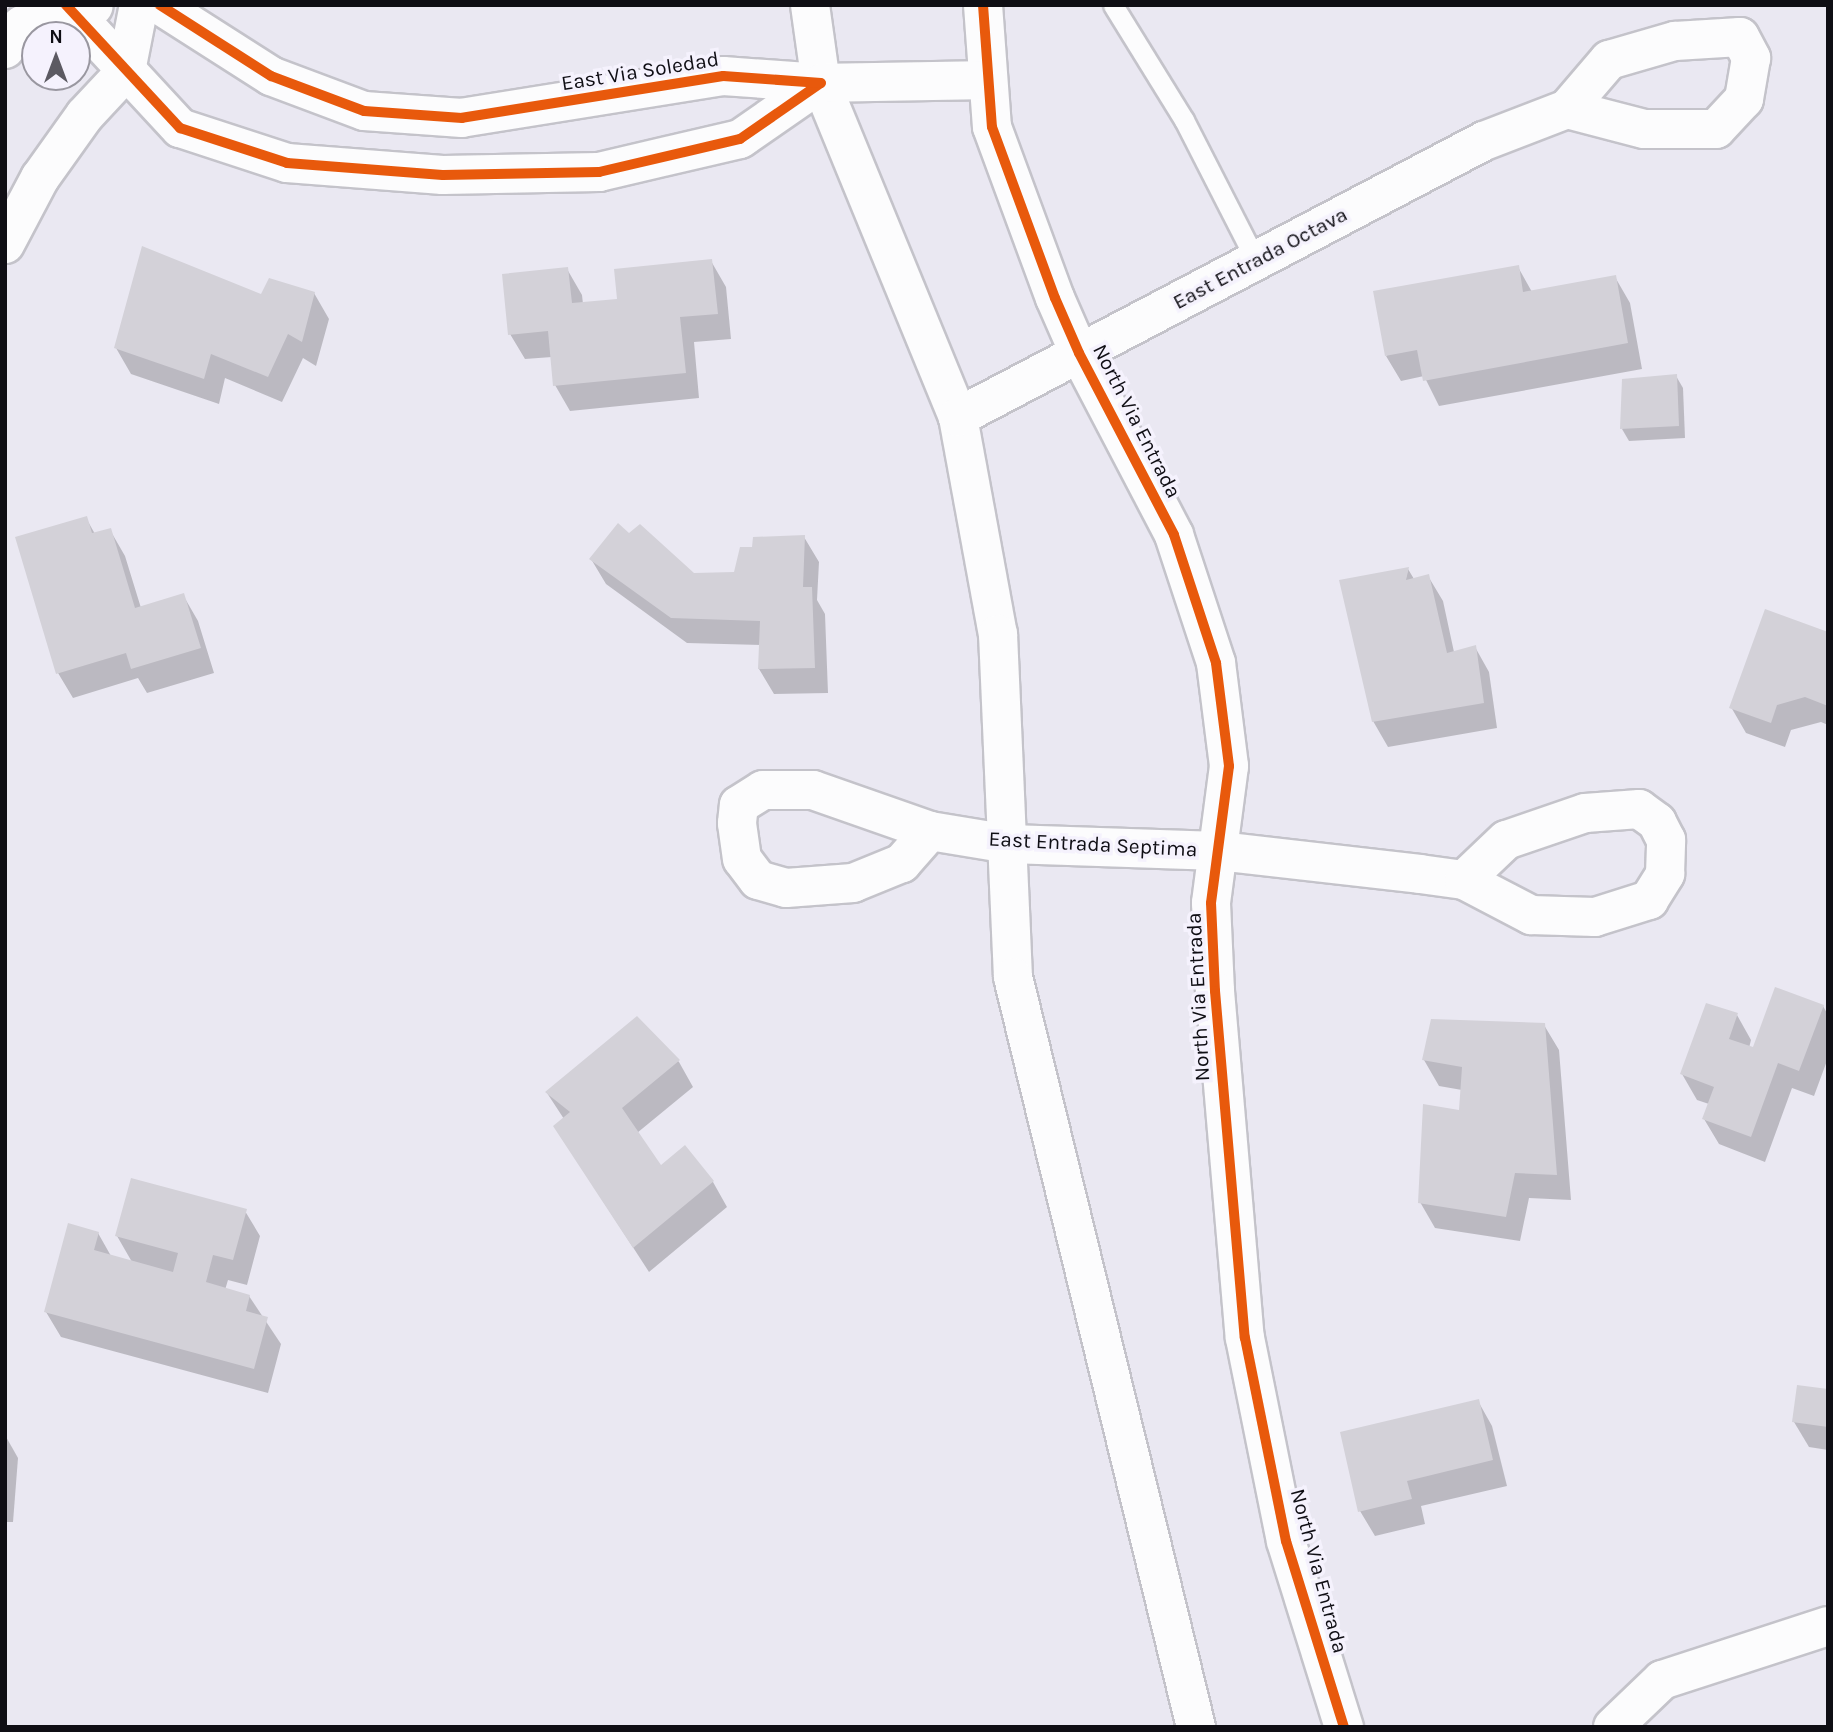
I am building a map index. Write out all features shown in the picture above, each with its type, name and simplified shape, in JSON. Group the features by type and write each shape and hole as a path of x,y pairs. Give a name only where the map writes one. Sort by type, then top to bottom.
{"street":[{"path":"5,244 40,178 85,115 126,71 139,5"},
{"name":"East Via Soledad","path":"160,5 271,76 364,111 462,118 723,76 821,83 987,80"},
{"path":"810,5 821,83 958,417 998,634 1013,977 1196,1727"},
{"name":"North Via Entrada","path":"983,5 992,127 1055,298 1079,353 1174,535 1216,663 1229,766 1212,903 1214,991 1245,1338 1286,1541 1344,1727"},
{"path":"5,48 22,25 77,8 126,71 180,128 287,163 443,175 598,172 740,139 821,83"},
{"name":"East Entrada Octava","path":"958,417 1484,141 1567,109"},
{"name":"East Entrada Septima","path":"930,831 1009,844 1219,851 1464,880 1531,915 1595,917 1649,900 1665,874 1666,840 1657,822 1639,809 1586,813 1506,840 1464,880"},
{"path":"1613,1727 1662,1680 1828,1626"}],"lane":[{"path":"1113,5 1184,120 1256,261"}],"building":[{"path":"142,246 261,294 269,278 315,292 302,342 288,334 268,377 211,354 204,379 114,348"},
{"path":"712,259 718,314 680,317 686,373 553,386 548,331 508,335 502,274 568,267 572,303 617,299 614,269"},
{"path":"1519,265 1523,292 1616,275 1628,343 1423,381 1417,350 1385,356 1373,291"},
{"path":"1677,374 1679,426 1620,429 1622,379"},
{"path":"87,516 92,533 111,528 135,608 184,593 201,648 131,669 126,653 56,674 15,537"},
{"path":"618,523 629,533 640,524 694,573 734,572 740,547 752,547 753,537 805,535 803,587 812,587 815,668 758,669 760,621 671,618 589,559"},
{"path":"1409,567 1406,580 1429,574 1447,653 1476,645 1484,703 1372,722 1339,580"},
{"path":"1765,609 1828,632 1828,706 1805,697 1777,705 1771,723 1729,708"},
{"path":"1775,987 1824,1005 1799,1071 1778,1063 1751,1137 1702,1119 1714,1087 1680,1074 1706,1003 1738,1013 1729,1039 1753,1047"},
{"path":"637,1016 680,1060 622,1108 661,1165 685,1145 714,1181 633,1248 553,1126 570,1112 545,1092"},
{"path":"1431,1019 1545,1023 1557,1175 1515,1173 1506,1217 1418,1203 1423,1104 1459,1110 1462,1067 1422,1060"},
{"path":"131,1178 247,1209 233,1260 213,1255 206,1282 250,1295 246,1311 268,1317 254,1369 44,1312 68,1223 99,1232 94,1250 173,1272 178,1253 115,1236"},
{"path":"1797,1385 1828,1389 1828,1427 1792,1422"},
{"path":"1479,1399 1493,1460 1407,1481 1412,1499 1358,1512 1340,1432"}],"cycle path":[{"path":"66,5 180,128 287,163 443,175 599,172 740,139 821,83 723,76 462,118 364,111 271,76 160,5"},
{"path":"983,5 992,127 1055,298 1079,353 1174,535 1216,663 1229,766 1211,903 1215,991 1245,1338 1286,1541 1344,1727"}]}
